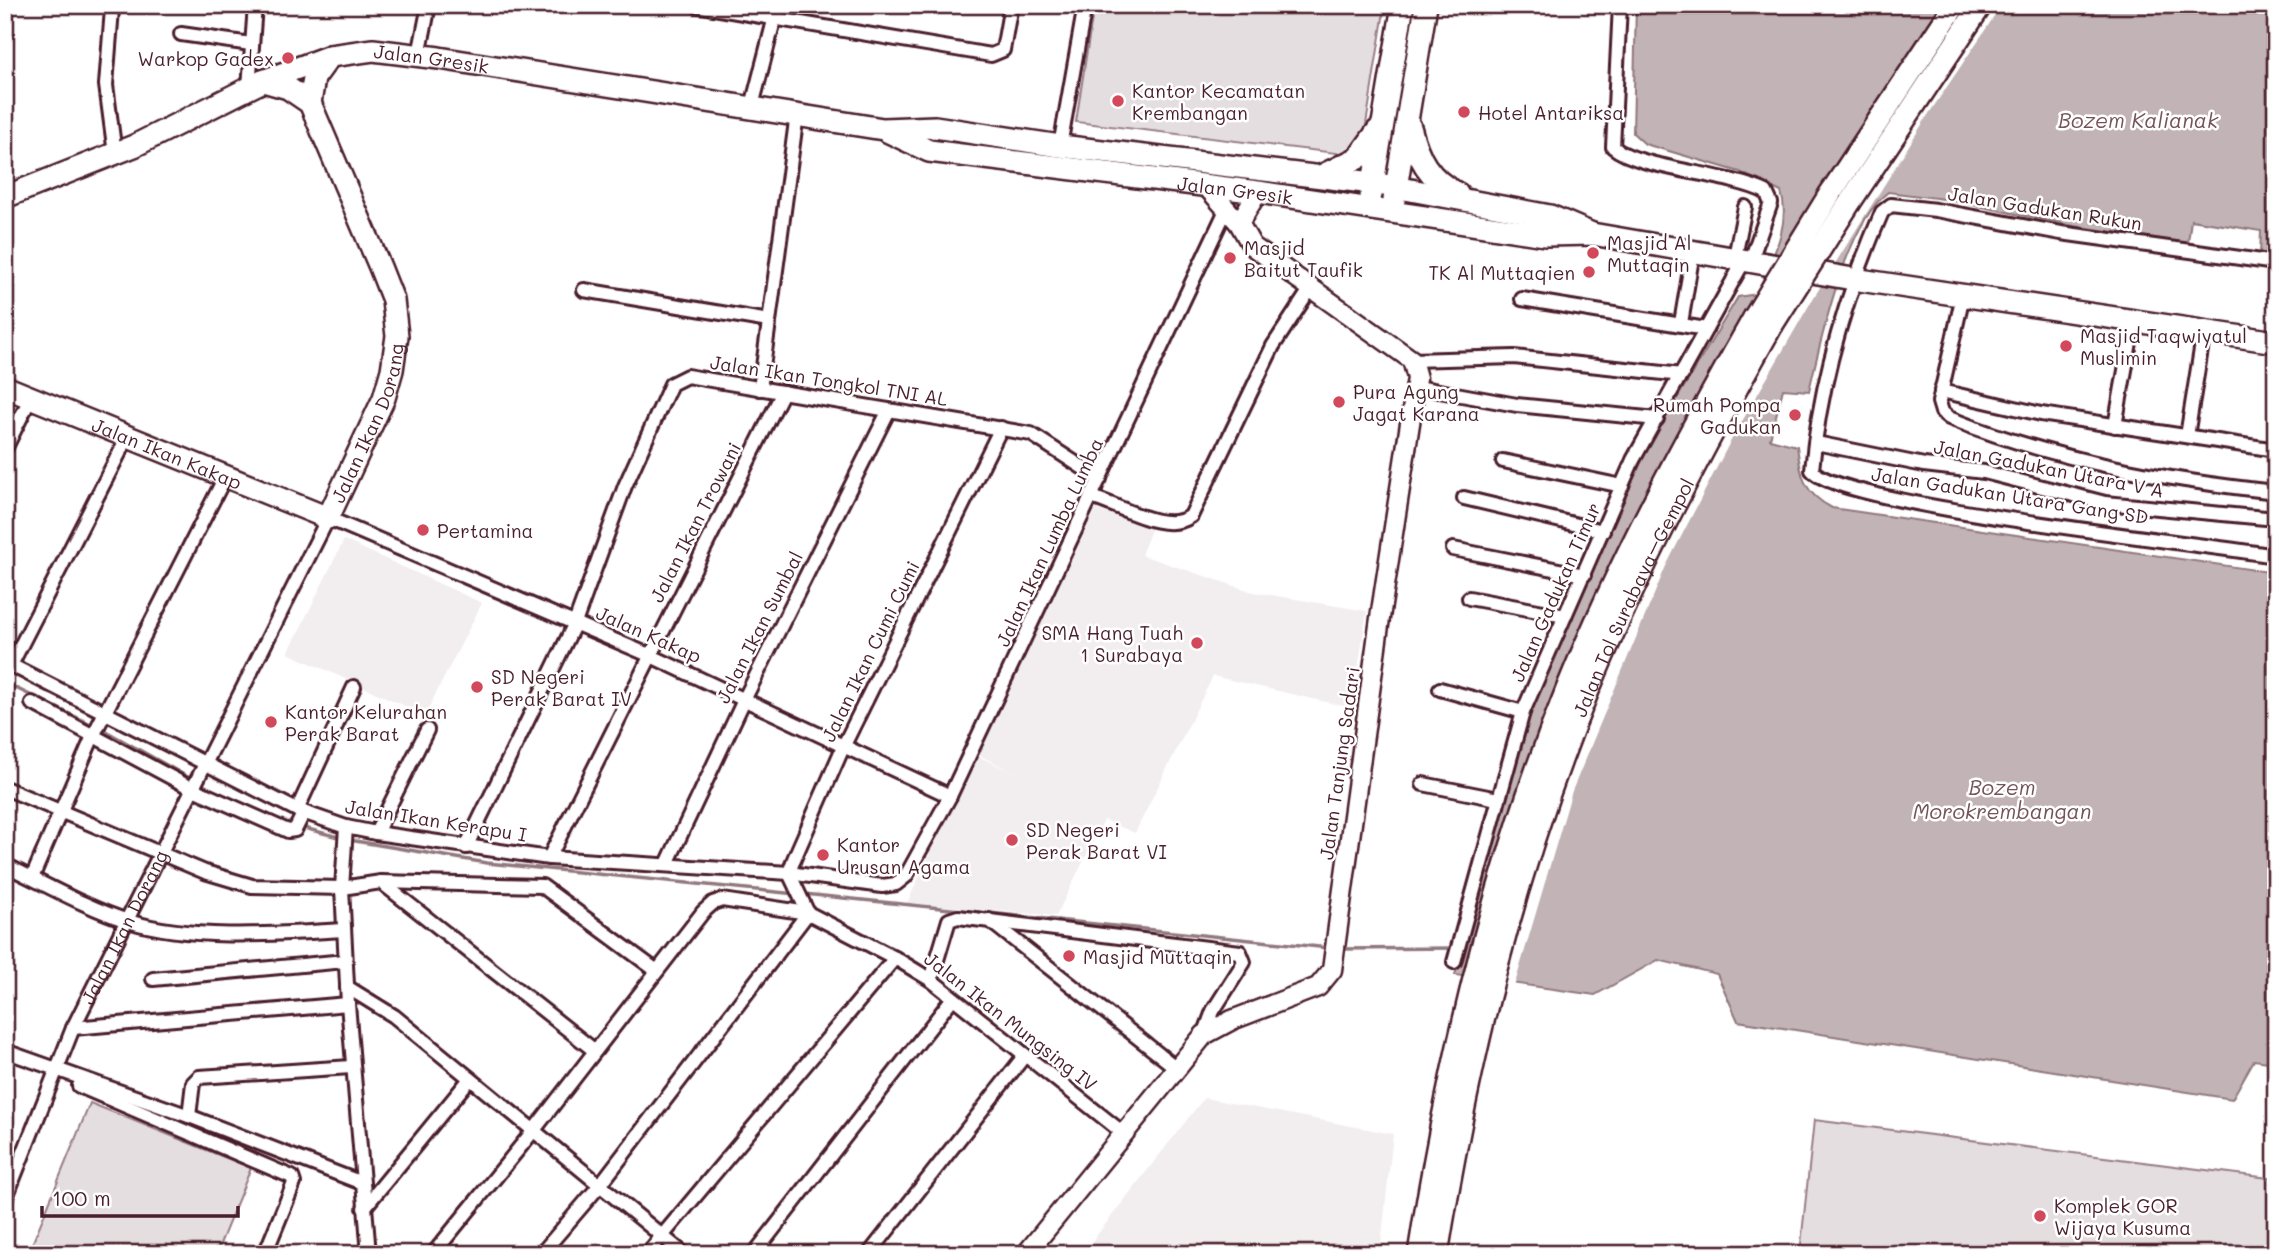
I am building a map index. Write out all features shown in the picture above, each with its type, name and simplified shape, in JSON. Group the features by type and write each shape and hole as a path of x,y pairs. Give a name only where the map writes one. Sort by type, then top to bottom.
{"highway":[{"path":"1369,208 1403,5"},
{"path":"1392,212 1426,5"},
{"name":"Jalan Tol Surabaya–Gempol","path":"1419,1254 1433,1167 1479,989 1555,722 1641,527 1754,318 1830,194 1955,5"},
{"name":"Jalan Tol Surabaya–Gempol","path":"1437,1254 1479,989 1587,695 1639,575 1713,430 1772,325 1981,5"},
{"name":"Jalan Gresik","path":"5,197 115,154 256,85 330,56 373,50 752,106 883,129 934,127 1060,146 1373,183 1466,198 1562,219 1592,234"},
{"path":"256,85 288,88 310,103 314,78 330,56"},
{"name":"Jalan Ikan Dorang","path":"310,103 385,278 393,300 397,336 384,398 328,518"},
{"path":"1319,176 1347,165 1362,155 1385,120"},
{"path":"1409,121 1416,148 1428,173 1439,184 1466,198"},
{"name":"Jalan Gresik","path":"883,129 929,151 1258,192 1545,235 1592,234 1849,278 2276,342"},
{"name":"Jalan Ikan Kakap","path":"5,387 328,518"}],"street":[{"path":"419,55 429,5"},
{"path":"695,5 991,55 1003,50 1008,6"},
{"path":"752,106 778,5"},
{"path":"1060,146 1084,5"},
{"name":"Jalan Gadukan Timur","path":"1457,954 1523,712 1622,486 1706,329 1749,260 1771,203 1766,191 1726,178 1637,158 1613,147 1620,5"},
{"path":"253,6 251,44 256,85"},
{"path":"112,9 106,85 115,154"},
{"path":"181,34 251,44"},
{"path":"760,389 797,114"},
{"path":"1207,187 1239,223 1252,246 1412,360 1514,357 1682,375"},
{"path":"1239,223 1258,192"},
{"name":"Jalan Gadukan Rukun","path":"1849,278 1883,210 1897,205 2061,233 2276,263"},
{"name":"Jalan Gadukan Timur","path":"1745,206 1749,260"},
{"name":"Jalan Ikan Lumba Lumba","path":"896,884 906,876 950,796 1226,209"},
{"path":"1681,323 1693,252"},
{"name":"Jalan Gadukan Utara Gang SD","path":"1849,278 1820,404 1812,470 1818,477 1844,486 1928,505 2276,555"},
{"path":"1091,497 1120,506 1155,523 1184,520 1191,516 1273,346 1311,288"},
{"path":"584,290 769,321"},
{"path":"1963,295 1940,396 1942,412 1962,423 2090,463 2159,477 2276,492"},
{"path":"1522,299 1706,329"},
{"path":"2115,426 2134,320"},
{"path":"2188,436 2204,331"},
{"name":"Jalan Tanjung Sadari","path":"1026,1254 1175,1068 1205,1035 1232,1020 1318,987 1332,970 1380,618 1417,387 1412,360"},
{"name":"Jalan Ikan Tongkol TNI AL","path":"466,847 575,623 625,486 671,384 687,376 1031,434 1100,479"},
{"path":"1417,387 1517,405 1657,419"},
{"name":"Jalan Ikan Trowani","path":"549,858 783,393"},
{"path":"1940,396 2276,450"},
{"path":"5,449 31,397"},
{"name":"Jalan Ikan Sumbal","path":"667,864 745,698 890,410"},
{"name":"Jalan Ikan Cumi Cumi","path":"789,874 844,745 1001,428"},
{"path":"8,664 128,436"},
{"name":"Jalan Gadukan Utara V A","path":"1816,443 1924,464 1984,472 2105,503 2276,519"},
{"path":"1503,461 1622,486"},
{"path":"32,878 95,733 226,475"},
{"path":"1464,498 1603,531"},
{"name":"Jalan Kakap","path":"328,518 649,655 950,796"},
{"name":"Jalan Ikan Dorang","path":"5,1200 74,1028 192,786 206,766 328,518"},
{"path":"1453,549 1584,575"},
{"path":"1469,598 1565,616"},
{"name":"Jalan Ikan Kerapu I","path":"8,664 105,716 345,833 376,834 549,858 789,874 883,886 896,884"},
{"path":"32,703 95,733 192,786 288,831 295,830 354,687"},
{"path":"1440,689 1523,712"},
{"path":"376,834 427,730"},
{"path":"1423,784 1499,799"},
{"path":"5,788 205,872 252,886 342,888 381,883 542,886 657,971 534,1130 433,1254"},
{"path":"345,833 342,888 346,987 369,1254"},
{"path":"5,865 128,921 220,932 344,930"},
{"path":"541,1254 600,1185 808,912 789,874"},
{"path":"381,883 595,1051"},
{"name":"Jalan Ikan Mungsing IV","path":"657,971 713,902 722,900 808,912 931,981 1123,1133"},
{"path":"931,981 949,920 958,917 1240,952 1244,962 1213,1011 1205,1035"},
{"path":"988,920 1175,1068"},
{"path":"647,1254 894,958"},
{"path":"153,979 345,961"},
{"path":"346,987 394,1016 684,1254"},
{"path":"754,1254 952,999"},
{"path":"74,1028 348,1004"},
{"path":"5,1051 292,1177 294,1183 265,1254"},
{"path":"869,1254 1025,1055"},
{"path":"189,1116 193,1083 199,1077 351,1067"},
{"path":"55,1072 189,1116 362,1183"},
{"path":"364,1208 469,1080"}],"shaded area":[{"path":"1094,5 1385,5 1361,156 1076,122"},
{"name":"SMA Hang Tuah 1 Surabaya","path":"1096,509 1151,530 1141,555 1253,592 1367,611 1352,708 1213,676 1135,833 1104,820 1056,916 907,903 930,854 925,852 975,755 1015,773 979,755"},
{"path":"344,540 482,603 425,715 288,653"},
{"path":"1204,1098 1393,1134 1380,1254 1082,1254"},
{"path":"90,1103 251,1168 216,1254 28,1254"},
{"name":"Komplek GOR Wijaya Kusuma","path":"1814,1120 2276,1179 2276,1254 1800,1254"}],"water":[{"name":"Bozem Morokrembangan","path":"1636,5 2276,5 2276,257 2260,255 2261,231 2191,220 2188,243 2074,226 1944,199 1888,192 1873,208 1848,255 1828,314 1809,391 1783,389 1770,439 1797,446 1805,483 1815,496 1832,508 2276,573 2276,1063 2254,1060 2232,1099 1738,1021 1717,974 1658,960 1595,995 1455,975 1524,718 1649,445 1738,297 1757,294 1778,244 1784,218 1781,192 1740,172 1645,144 1633,133"}],"pier":[{"path":"1944,5 2002,5 1928,115 1811,302 1729,444 1666,566 1572,791 1514,987 1500,985 1560,690"}],"waterway":[{"path":"5,683 95,726"},
{"path":"102,729 193,780"},
{"path":"200,784 214,792"},
{"path":"285,823 342,838"},
{"path":"349,840 487,863 796,894"},
{"path":"804,894 1329,948"},
{"path":"1340,949 1455,948"}],"place":[{"name":"Warkop Gadex","path":"288,58"},
{"name":"Kantor Kecamatan Krembangan","path":"1118,101"},
{"name":"Hotel Antariksa","path":"1464,112"},
{"name":"Masjid Al Muttaqin","path":"1593,253"},
{"name":"Masjid Baitut Taufik","path":"1230,258"},
{"name":"TK Al Muttaqien","path":"1589,272"},
{"name":"Masjid Taqwiyatul Muslimin","path":"2066,346"},
{"name":"Pura Agung Jagat Karana","path":"1339,402"},
{"name":"Rumah Pompa Gadukan","path":"1795,415"},
{"name":"Pertamina","path":"423,530"},
{"name":"SMA Hang Tuah 1 Surabaya","path":"1197,643"},
{"name":"SD Negeri Perak Barat IV","path":"477,687"},
{"name":"Kantor Kelurahan Perak Barat","path":"271,722"},
{"name":"SD Negeri Perak Barat VI","path":"1012,840"},
{"name":"Kantor Urusan Agama","path":"823,855"},
{"name":"Masjid Muttaqin","path":"1069,956"},
{"name":"Komplek GOR Wijaya Kusuma","path":"2040,1216"}],"water label":[{"name":"Bozem Kalianak","path":"2138,119"}]}
